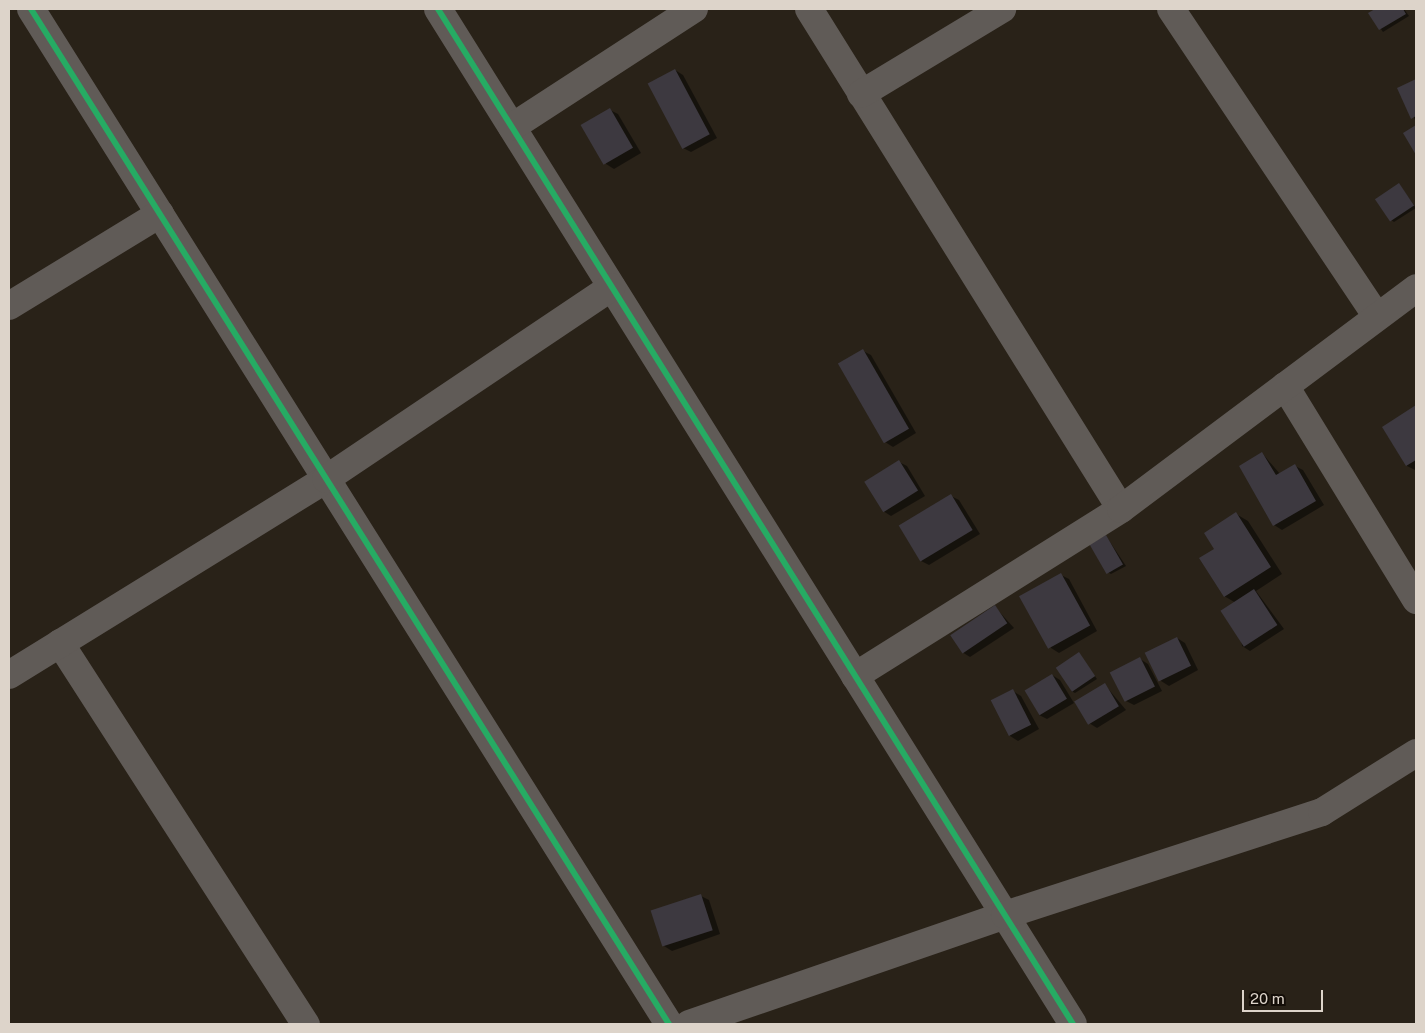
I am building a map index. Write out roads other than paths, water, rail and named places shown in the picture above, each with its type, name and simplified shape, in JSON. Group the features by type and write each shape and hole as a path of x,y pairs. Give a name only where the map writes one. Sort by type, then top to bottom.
{"street":[{"path":"31,9 669,1024"},
{"path":"438,9 1073,1024"},
{"path":"512,127 694,9"},
{"path":"809,9 1121,509"},
{"path":"861,94 1002,9"},
{"path":"1171,9 1375,314"},
{"path":"9,306 160,214"},
{"path":"9,674 326,478 612,287"},
{"path":"855,676 1121,509 1285,386 1375,314 1416,288"},
{"path":"1285,386 1416,600"},
{"path":"60,643 306,1024"},
{"path":"689,1024 1004,915 1322,812 1416,753"}]}
